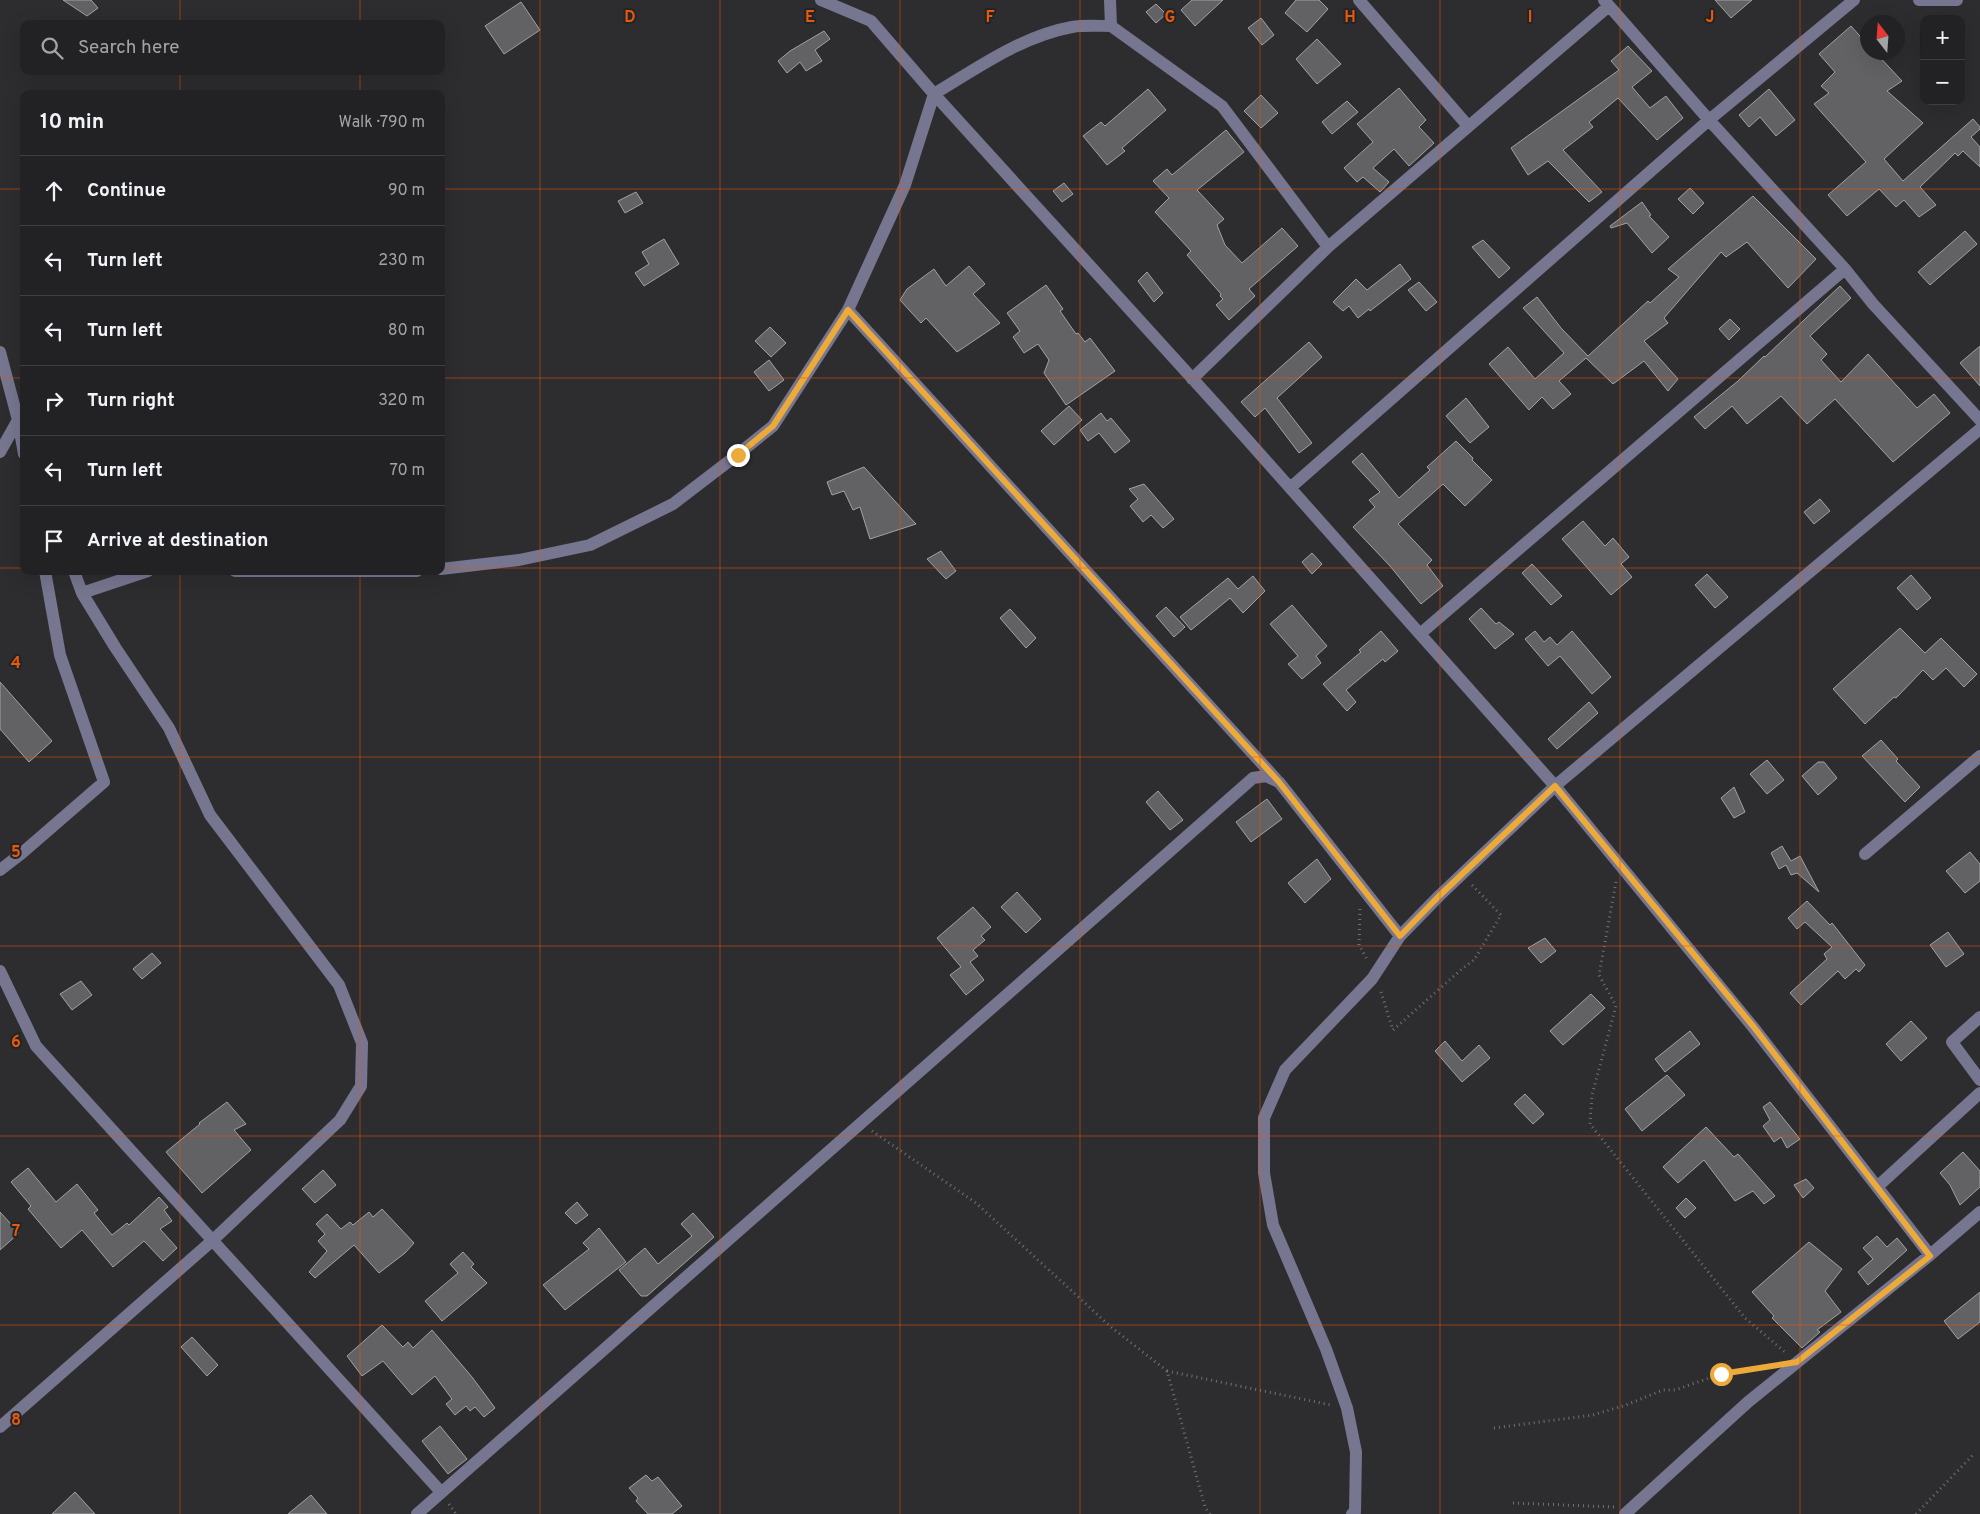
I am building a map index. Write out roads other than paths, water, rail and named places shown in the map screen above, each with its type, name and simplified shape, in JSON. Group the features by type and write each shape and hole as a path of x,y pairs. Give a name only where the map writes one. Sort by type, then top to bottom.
{"street":[{"path":"822,0 871,21 934,94 1290,488 1555,786 1753,1026 1930,1256"},
{"path":"1110,0 1111,26"},
{"path":"1359,0 1468,126"},
{"path":"1290,488 1708,120 1854,0"},
{"path":"1919,0 1957,0"},
{"path":"1192,379 1328,247 1606,3 1708,120 1845,269 1873,304 1980,420"},
{"path":"445,569 519,560 590,545 673,504 773,426 848,310 905,185 934,94 1005,52 1042,35 1074,27 1111,26 1222,106 1328,247"},
{"path":"1420,634 1845,269"},
{"path":"848,310 1279,782 1400,936"},
{"path":"0,352 20,426"},
{"path":"0,452 18,420"},
{"path":"18,420 20,431"},
{"path":"1352,1514 1355,1512 1356,1452 1347,1408 1326,1349 1273,1225 1264,1173 1264,1118 1285,1070 1375,975 1400,936 1555,786 1980,430"},
{"path":"0,870 22,854 104,782 60,655 46,575"},
{"path":"0,1427 213,1240 340,1120 361,1086 362,1043 339,986 210,815 169,728 82,594 75,575"},
{"path":"82,594 137,575"},
{"path":"1866,854 1980,756"},
{"path":"417,1514 1253,778 1266,776 1279,782"},
{"path":"0,971 36,1046 441,1492"},
{"path":"1980,1018 1952,1042 1980,1080"},
{"path":"1877,1187 1980,1093"},
{"path":"1629,1511 1748,1402 1930,1256 1980,1212"}]}
